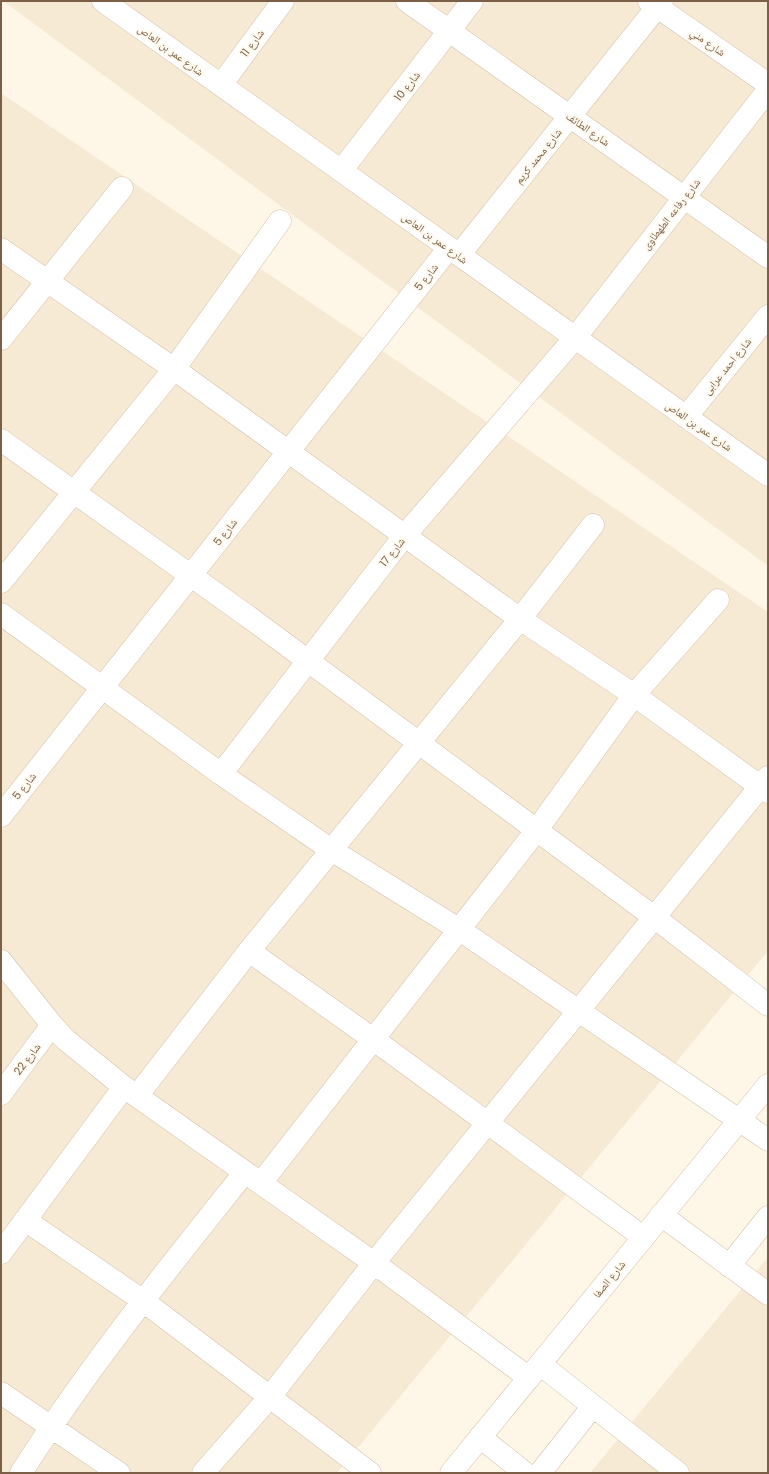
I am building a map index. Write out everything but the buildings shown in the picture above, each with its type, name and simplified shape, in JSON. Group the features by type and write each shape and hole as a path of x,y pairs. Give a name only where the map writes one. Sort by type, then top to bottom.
{"street":[{"name":"شارع عمر بن العاص","path":"103,1 768,475"},
{"name":"شارع 11","path":"220,85 283,1"},
{"name":"شارع الطائف","path":"407,1 768,257"},
{"name":"شارع 10","path":"341,171 472,1"},
{"name":"شارع مني","path":"656,3 768,84"},
{"name":"شارع محمد كريم","path":"454,252 570,116 656,3"},
{"name":"شارع رفاعه الطهطاوى","path":"575,338 768,90"},
{"path":"1,339 122,188"},
{"path":"1,582 174,369 280,221"},
{"path":"1,248 174,369 520,619 765,785 654,918 374,1263 269,1398 203,1473"},
{"name":"شارع 5","path":"1,816 8,793 102,688 288,452 454,252"},
{"name":"شارع احمد عرابى","path":"686,417 768,316"},
{"name":"شارع 17","path":"221,774 405,535 575,338"},
{"path":"1,440 191,575 654,918 768,1005"},
{"path":"1,1253 26,1220 131,1092 333,851 520,619 593,525"},
{"path":"20,1473 51,1426 142,1300 253,1178 373,1039 460,930 536,831 634,695 718,600"},
{"path":"1,614 221,774 333,851 460,930 768,1140"},
{"path":"249,951 373,1039 643,1237"},
{"path":"1,961 52,1025 66,1040 131,1092 374,1263 534,1371 593,1406 678,1473"},
{"name":"شارع 22","path":"1,1094 52,1025"},
{"name":"شارع الصفا","path":"451,1473 768,1085"},
{"path":"661,1215 768,1294"},
{"path":"729,1266 768,1217"},
{"path":"26,1220 142,1300 269,1398 370,1473"},
{"path":"1,1393 120,1473"},
{"path":"540,1473 593,1406"},
{"path":"480,1437 525,1473"}],"shaded area":[{"path":"3,1 768,1 768,566"},
{"path":"1,93 768,612 768,951 337,1473 1,1473"},
{"path":"768,1257 768,1473 590,1473"}]}
